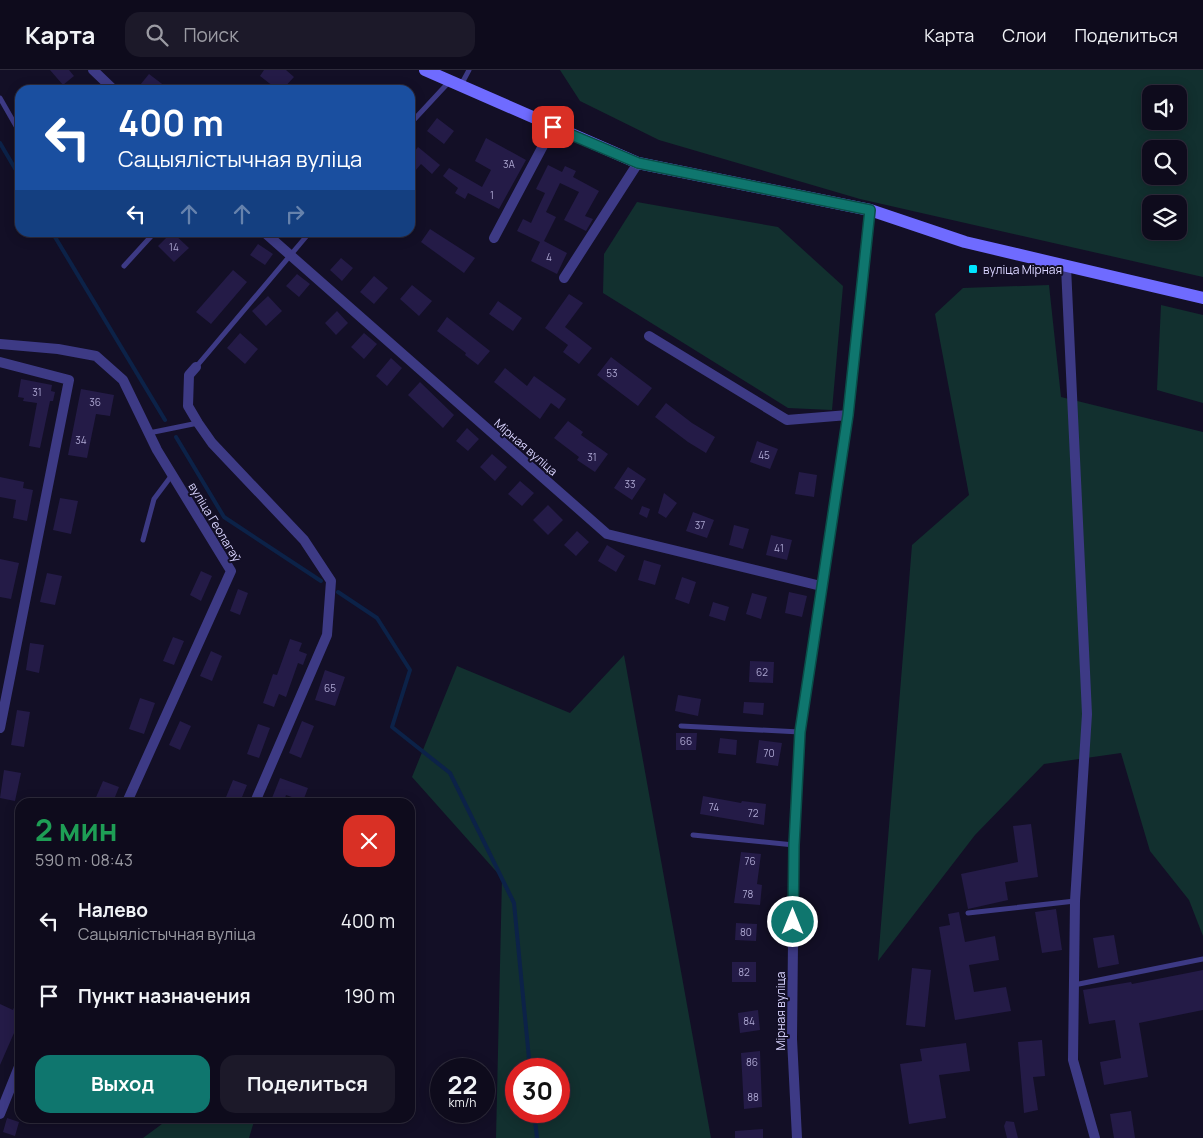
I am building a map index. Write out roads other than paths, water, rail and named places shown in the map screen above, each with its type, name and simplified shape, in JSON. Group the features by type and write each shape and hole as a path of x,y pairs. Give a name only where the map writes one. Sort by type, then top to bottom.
{"main road":[{"path":"425,70 638,163 870,210 966,242 1203,298"}],"street":[{"path":"93,70 109,85"},
{"path":"494,238 553,127"},
{"path":"564,278 638,163"},
{"name":"Мірная вуліца","path":"797,1138 792,1039 794,845 800,732 848,415 870,210"},
{"name":"Мірная вуліца","path":"269,237 288,256 607,534 821,586"},
{"path":"1066,267 1087,714 1074,901 1074,1060 1095,1138"},
{"path":"649,336 787,420 848,415"},
{"name":"вуліца Геолагаў","path":"0,344 58,349 96,356 123,380 172,475 231,571 129,798"},
{"path":"0,362 69,380 0,728"},
{"path":"196,367 189,375 188,406 198,422 212,443 304,540 331,582 327,635 257,798"},
{"path":"0,1114 15,1076"}],"lane":[{"path":"415,119 469,70"},
{"path":"0,98 15,125"},
{"path":"124,266 150,237"},
{"path":"196,367 305,237"},
{"path":"149,433 198,422"},
{"path":"143,540 154,499 172,475"},
{"path":"681,726 800,732"},
{"path":"693,835 794,845"},
{"path":"968,913 1074,901"},
{"path":"1074,985 1203,958"}],"waterway":[{"path":"0,143 15,168"},
{"path":"55,237 165,420"},
{"path":"176,437 224,517 321,581"},
{"path":"338,592 377,618 410,670 392,727 450,773 514,903 529,1058"},
{"path":"535,1123 537,1138"}],"place":[{"name":"вуліца Мірная","path":"973,269"}]}
